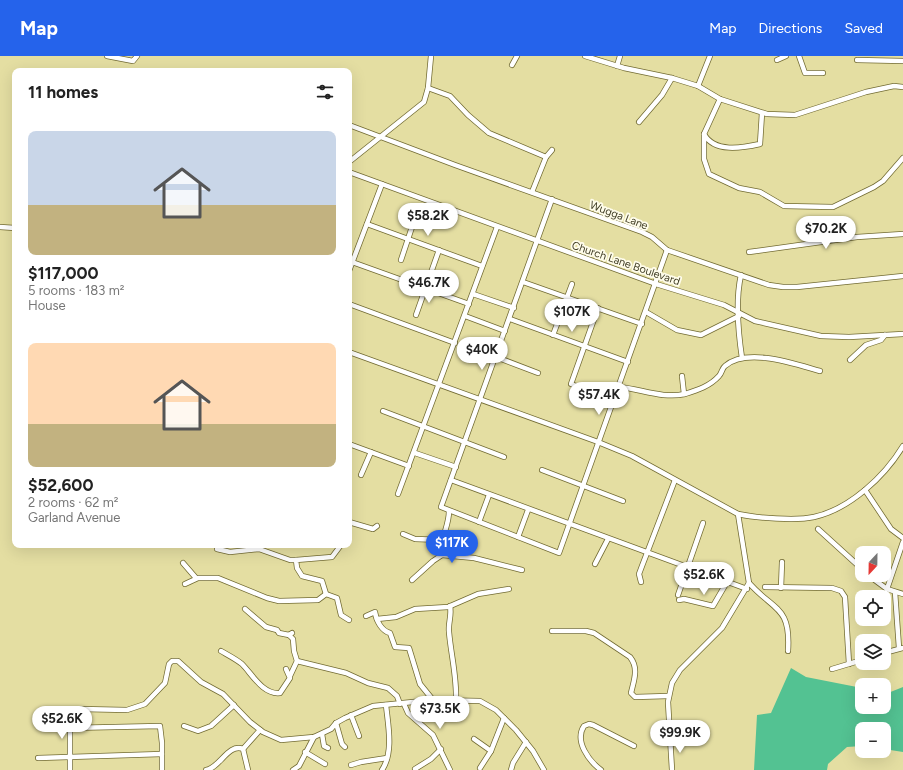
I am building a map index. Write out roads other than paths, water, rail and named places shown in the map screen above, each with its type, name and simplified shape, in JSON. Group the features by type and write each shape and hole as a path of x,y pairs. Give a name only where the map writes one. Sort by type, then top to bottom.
{"street":[{"path":"107,56 133,61 137,56"},
{"path":"352,159 379,136 424,102 428,88 431,56"},
{"path":"512,65 517,56"},
{"path":"585,56 617,66 672,78 698,86 720,99 762,113 795,115 866,92 894,86 903,86"},
{"path":"617,66 620,56"},
{"path":"698,86 710,56"},
{"path":"777,60 786,56"},
{"path":"799,56 806,73 824,73"},
{"path":"857,60 903,61"},
{"path":"639,122 662,95 672,78"},
{"path":"428,88 450,96 468,115 489,133 546,157"},
{"path":"720,99 704,134 704,159 709,174 739,188 760,192 784,206 833,207 883,181 903,158"},
{"path":"704,134 707,140 725,147 740,148 760,144 762,113"},
{"name":"Wugga Lane","path":"352,126 642,232 652,237 667,250 783,288 903,276"},
{"path":"532,192 546,157 552,150"},
{"name":"Church Lane Boulevard","path":"352,173 656,284 724,305 754,321 821,336 849,337 903,334"},
{"path":"382,184 352,262 469,304"},
{"path":"552,199 441,508 559,553 642,324 667,250"},
{"path":"367,224 482,266"},
{"path":"0,227 12,228"},
{"path":"401,260 412,227"},
{"path":"398,494 415,453 497,227"},
{"path":"749,252 857,237 903,234"},
{"path":"416,315 439,250"},
{"path":"741,274 738,291 738,331 742,358"},
{"path":"523,282 642,324"},
{"path":"553,335 572,284"},
{"path":"473,294 514,308"},
{"path":"352,305 455,343"},
{"path":"598,308 571,384 614,400"},
{"path":"646,312 677,330 701,335 739,314"},
{"path":"465,316 505,331"},
{"path":"510,319 628,362"},
{"path":"850,360 866,345 881,340 885,335"},
{"path":"352,353 598,442 632,456 738,514 752,517 813,518 841,506 865,490 886,471 903,446"},
{"path":"496,357 538,373"},
{"path":"619,387 639,389 669,396 684,394 712,383 721,374 724,367 732,361 742,358 770,359 820,370"},
{"path":"682,376 684,394"},
{"path":"383,411 504,457"},
{"path":"352,445 409,466"},
{"path":"361,475 371,452"},
{"path":"415,453 456,468"},
{"path":"542,470 623,501"},
{"path":"451,480 528,510 746,589"},
{"path":"641,582 639,574 675,480"},
{"path":"865,490 891,529 903,538"},
{"path":"479,522 489,495"},
{"path":"442,555 442,540 449,518 449,510"},
{"path":"518,537 528,510"},
{"path":"738,514 749,582 760,595 781,612 785,619 789,637 788,651"},
{"path":"352,523 373,529 377,526"},
{"path":"702,524 686,567 678,598 713,606 727,582"},
{"path":"818,529 855,563"},
{"path":"403,534 415,539 442,540"},
{"path":"595,564 608,539"},
{"path":"887,589 903,542"},
{"path":"217,549 230,552 259,550 290,560 296,560 332,557 339,548"},
{"path":"412,580 433,560 442,555 474,558 522,570"},
{"path":"296,560 302,576 322,581 326,594"},
{"path":"781,588 782,562"},
{"path":"182,565 192,572 196,578"},
{"path":"185,584 196,578 218,578 267,598 279,601 318,600 326,594"},
{"path":"672,770 668,696 672,683 680,670 715,636 749,582"},
{"path":"878,582 887,589 903,594"},
{"path":"765,587 832,588 841,591 844,597 849,664"},
{"path":"377,619 396,617 415,609 450,606 478,594 509,589"},
{"path":"891,651 901,648 895,592"},
{"path":"326,594 337,598 341,615 349,620"},
{"path":"450,606 451,612 449,629 451,659 456,684 456,701"},
{"path":"221,651 238,662 255,680 272,692 280,693 289,682 290,676 297,661 294,651 294,639 290,634 279,634 277,630 266,627 245,609"},
{"path":"366,616 375,612 377,619 385,632 390,633 395,647 409,648 420,684 433,700"},
{"path":"552,631 586,631 600,636 630,657 634,662 636,673 631,693 632,696 668,696"},
{"path":"70,770 71,714 80,709 127,710 145,704 165,683 169,664 172,661 178,661 201,682 223,694 250,722 260,730 281,740 314,737 322,734 331,729 336,723 368,707 433,700 480,701 496,710 504,718 526,742 544,770"},
{"path":"297,661 346,673 368,683 388,688 397,696 408,712 433,735 441,748 450,770"},
{"path":"832,669 855,662"},
{"path":"286,669 290,676"},
{"path":"184,726 198,731 211,726 234,705"},
{"path":"382,770 387,758 388,727 386,705"},
{"path":"351,715 359,736"},
{"path":"480,768 491,751 504,718"},
{"path":"336,723 342,744 345,747"},
{"path":"601,770 583,749 581,738 584,726 588,724 593,725 634,746"},
{"path":"70,728 160,726 162,770"},
{"path":"243,749 260,730"},
{"path":"322,734 324,746 328,748"},
{"path":"293,770 298,766 314,737"},
{"path":"474,739 491,751"},
{"path":"511,770 513,762 526,742"},
{"path":"206,770 211,769 232,750 239,747 243,749"},
{"path":"415,769 431,759 441,748"},
{"path":"243,749 248,770"},
{"path":"305,752 325,764"},
{"path":"38,758 162,754"},
{"path":"351,765 387,758"}]}
